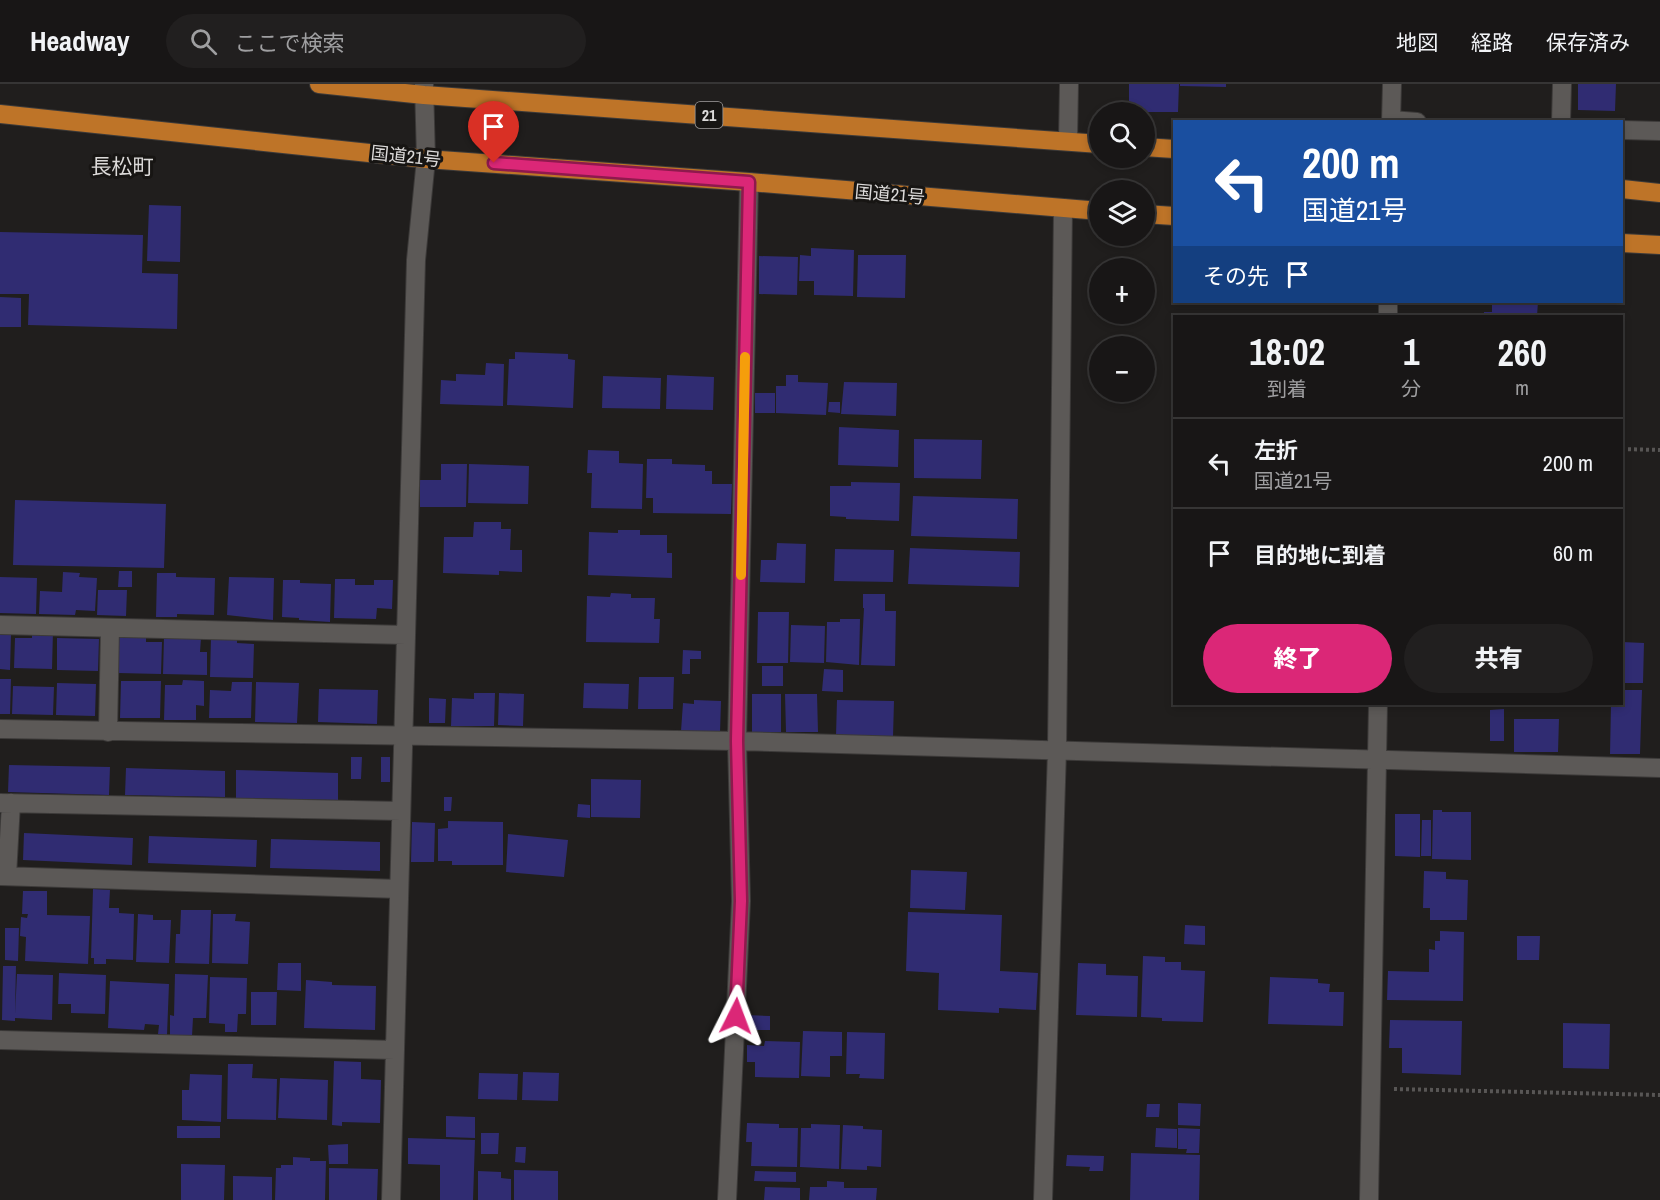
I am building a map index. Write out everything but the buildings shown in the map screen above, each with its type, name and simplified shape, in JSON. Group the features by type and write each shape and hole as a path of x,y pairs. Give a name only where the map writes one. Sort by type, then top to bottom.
{"highway":[{"name":"21","path":"319,84 424,89 1089,143"},
{"name":"国道21号","path":"0,114 426,159 749,182 1089,210"},
{"path":"1155,148 1173,149"},
{"path":"1623,189 1660,193"},
{"path":"1155,215 1173,216"},
{"path":"1623,243 1660,245"}],"street":[{"path":"1068,141 1069,84"},
{"path":"1391,120 1392,84"},
{"path":"1561,120 1562,84"},
{"path":"391,1200 416,260 426,159 424,89"},
{"path":"1623,130 1660,131"},
{"path":"727,1200 741,901 737,741 749,182"},
{"path":"1043,1200 1057,750 1063,208"},
{"path":"0,625 406,635"},
{"path":"108,732 110,628"},
{"path":"1369,1200 1378,705"},
{"path":"0,729 737,741 1660,768"},
{"path":"399,889 4,876 5,803 401,811"},
{"path":"0,1040 395,1050"}],"path":[{"path":"1623,449 1660,450"},
{"path":"1371,1089 1660,1095"}],"slow traffic":[{"path":"741,575 745,357"}],"district":[{"name":"長松町","path":"122,166"}],"route":[{"path":"494,163 749,182 737,741 741,901 736,1016"}]}
